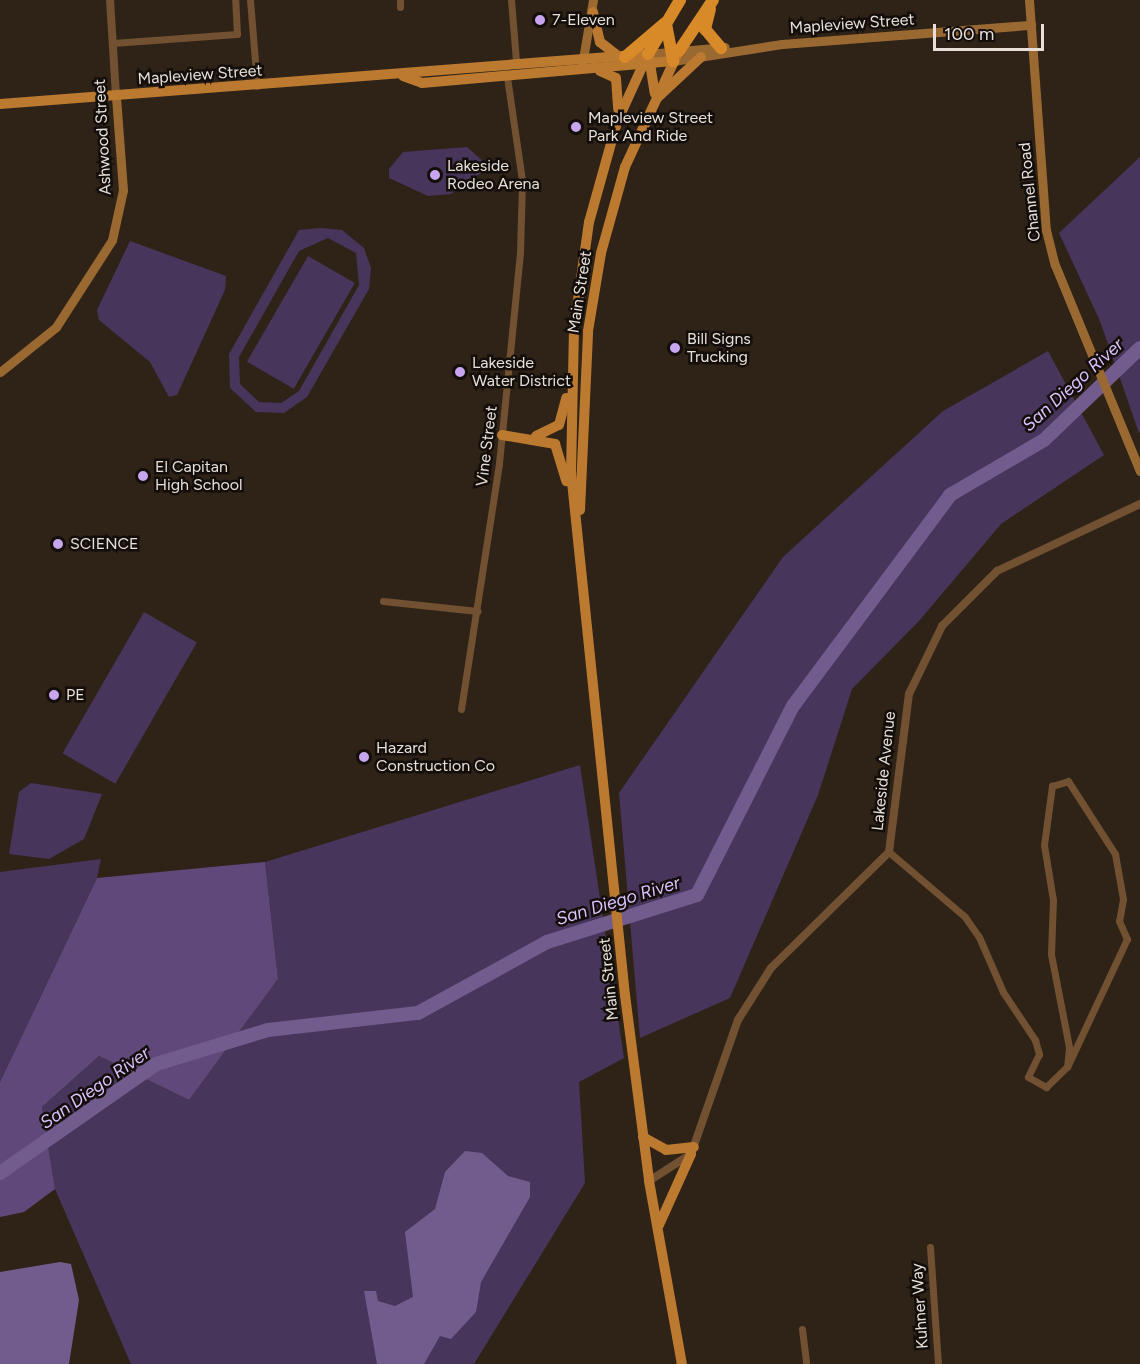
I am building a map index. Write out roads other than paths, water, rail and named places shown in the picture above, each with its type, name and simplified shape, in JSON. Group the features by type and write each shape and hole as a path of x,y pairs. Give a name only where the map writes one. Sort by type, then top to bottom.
{"highway":[{"path":"648,60 680,0"},
{"path":"674,55 713,0"},
{"path":"713,0 705,29 721,48"},
{"path":"666,23 674,55"},
{"path":"622,57 666,23"}],"main road":[{"path":"580,70 593,0"},
{"name":"Channel Road","path":"1029,0 1046,230 1082,332 1140,471"},
{"path":"592,12 600,42 622,57"},
{"name":"Mapleview Street","path":"403,76 422,83 507,77 592,69 721,48 747,48 1031,25"},
{"name":"Mapleview Street","path":"674,55 701,57 747,48"},
{"name":"Main Street","path":"580,552 581,418 593,297 614,202 654,99 674,55"},
{"name":"Mapleview Street","path":"0,104 403,76 516,61 622,57 648,60"},
{"path":"654,99 701,57"},
{"path":"648,60 654,99"},
{"name":"Main Street","path":"648,60 617,122 589,222 571,377 571,472 643,1137 682,1364"},
{"path":"592,69 616,78 617,122"},
{"name":"Ashwood Street","path":"0,372 56,327 112,240 123,190 117,96"},
{"path":"533,437 559,424 571,377"},
{"path":"502,435 533,437 559,450 580,552"},
{"path":"643,1137 666,1150 692,1151 658,1228"}],"street":[{"name":"Ashwood Street","path":"110,0 117,96"},
{"path":"113,43 237,34 235,0"},
{"path":"250,0 257,86"},
{"path":"511,0 516,61"},
{"name":"Vine Street","path":"461,709 502,435 522,180 507,77"},
{"name":"Lakeside Avenue","path":"692,1151 722,1059 757,988 787,949 889,852 909,694 942,626 997,571 1140,504"},
{"path":"383,601 477,611"},
{"path":"889,852 965,917 979,937 1003,992 1035,1040 1039,1054 1028,1077 1034,1084 1053,1084 1067,1067 1127,939 1119,921 1123,899 1114,854 1068,781 1060,780 1050,796 1044,845 1053,900 1051,954 1069,1047 1067,1067"},
{"path":"650,1181 692,1151"},
{"name":"Kuhner Way","path":"930,1247 938,1364"},
{"path":"802,1329 806,1364"}],"waterway":[{"name":"San Diego River","path":"0,1173 156,1064 268,1030 418,1013 547,942 697,895 793,706 950,495 1044,440 1140,348"}],"place":[{"name":"7-Eleven","path":"540,20"},
{"name":"Mapleview Street Park And Ride","path":"576,127"},
{"name":"Lakeside Rodeo Arena","path":"435,175"},
{"name":"Bill Signs Trucking","path":"675,348"},
{"name":"Lakeside Water District","path":"460,372"},
{"name":"El Capitan High School","path":"143,476"},
{"name":"SCIENCE","path":"58,544"},
{"name":"PE","path":"54,695"},
{"name":"Hazard Construction Co","path":"364,757"}]}
